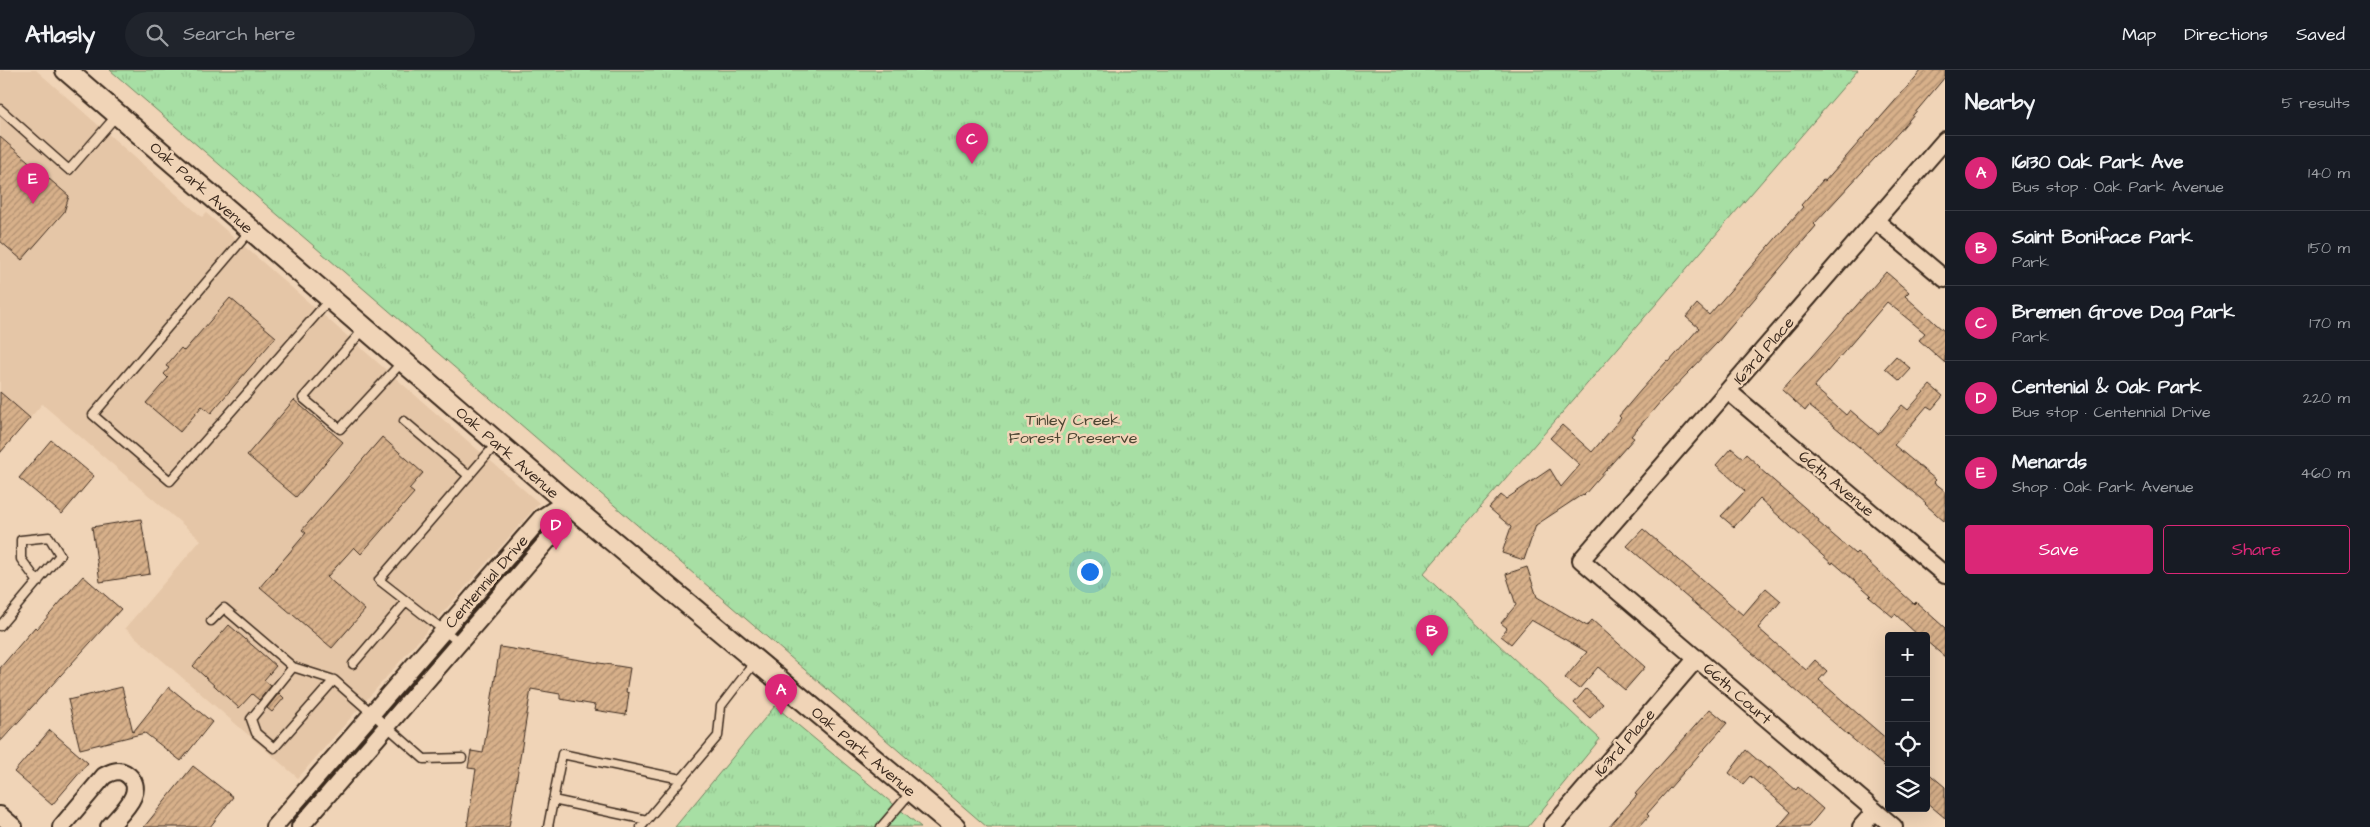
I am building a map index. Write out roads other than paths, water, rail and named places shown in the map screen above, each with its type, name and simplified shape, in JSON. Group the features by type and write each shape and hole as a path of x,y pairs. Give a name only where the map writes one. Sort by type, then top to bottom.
{"street":[{"name":"Oak Park Avenue","path":"66,70 566,502 956,827"},
{"name":"163rd Place","path":"1581,560 1945,140"},
{"path":"1875,220 1945,279"},
{"name":"66th Avenue","path":"1728,390 1945,575"},
{"name":"Centennial Drive","path":"274,827 541,518 566,502"},
{"name":"Centennial Drive","path":"300,827 556,530 566,502"},
{"name":"66th Court","path":"1581,560 1894,827"},
{"name":"163rd Place","path":"1552,827 1698,658"},
{"path":"60,827 104,776 112,771 124,772 132,778 135,785 135,795 110,827"},
{"path":"1861,827 1875,811"},
{"path":"0,815 14,827"}],"lane":[{"path":"0,109 70,170 117,115"},
{"path":"251,229 93,415 170,481 331,298"},
{"path":"365,328 303,398 340,429 403,361"},
{"path":"404,421 469,476"},
{"path":"460,643 379,580 498,443"},
{"path":"0,626 38,582 60,555 49,537 21,540 21,559 38,582"},
{"path":"353,664 406,602"},
{"path":"211,621 224,608 293,667 334,680 424,759 462,758"},
{"path":"641,827 718,736 721,706 756,661"},
{"path":"293,667 251,719 256,733 274,748 334,680"},
{"path":"548,827 562,754 681,779"},
{"path":"882,827 912,791"},
{"path":"553,800 647,820"}],"place":[{"name":"Bremen Grove Dog Park","path":"972,164"},
{"name":"Menards","path":"33,204"},
{"name":"Centenial & Oak Park","path":"556,550"},
{"name":"Saint Boniface Park","path":"1432,656"},
{"name":"16130 Oak Park Ave","path":"781,715"}],"park label":[{"name":"Tinley Creek Forest Preserve","path":"1073,428"}]}
